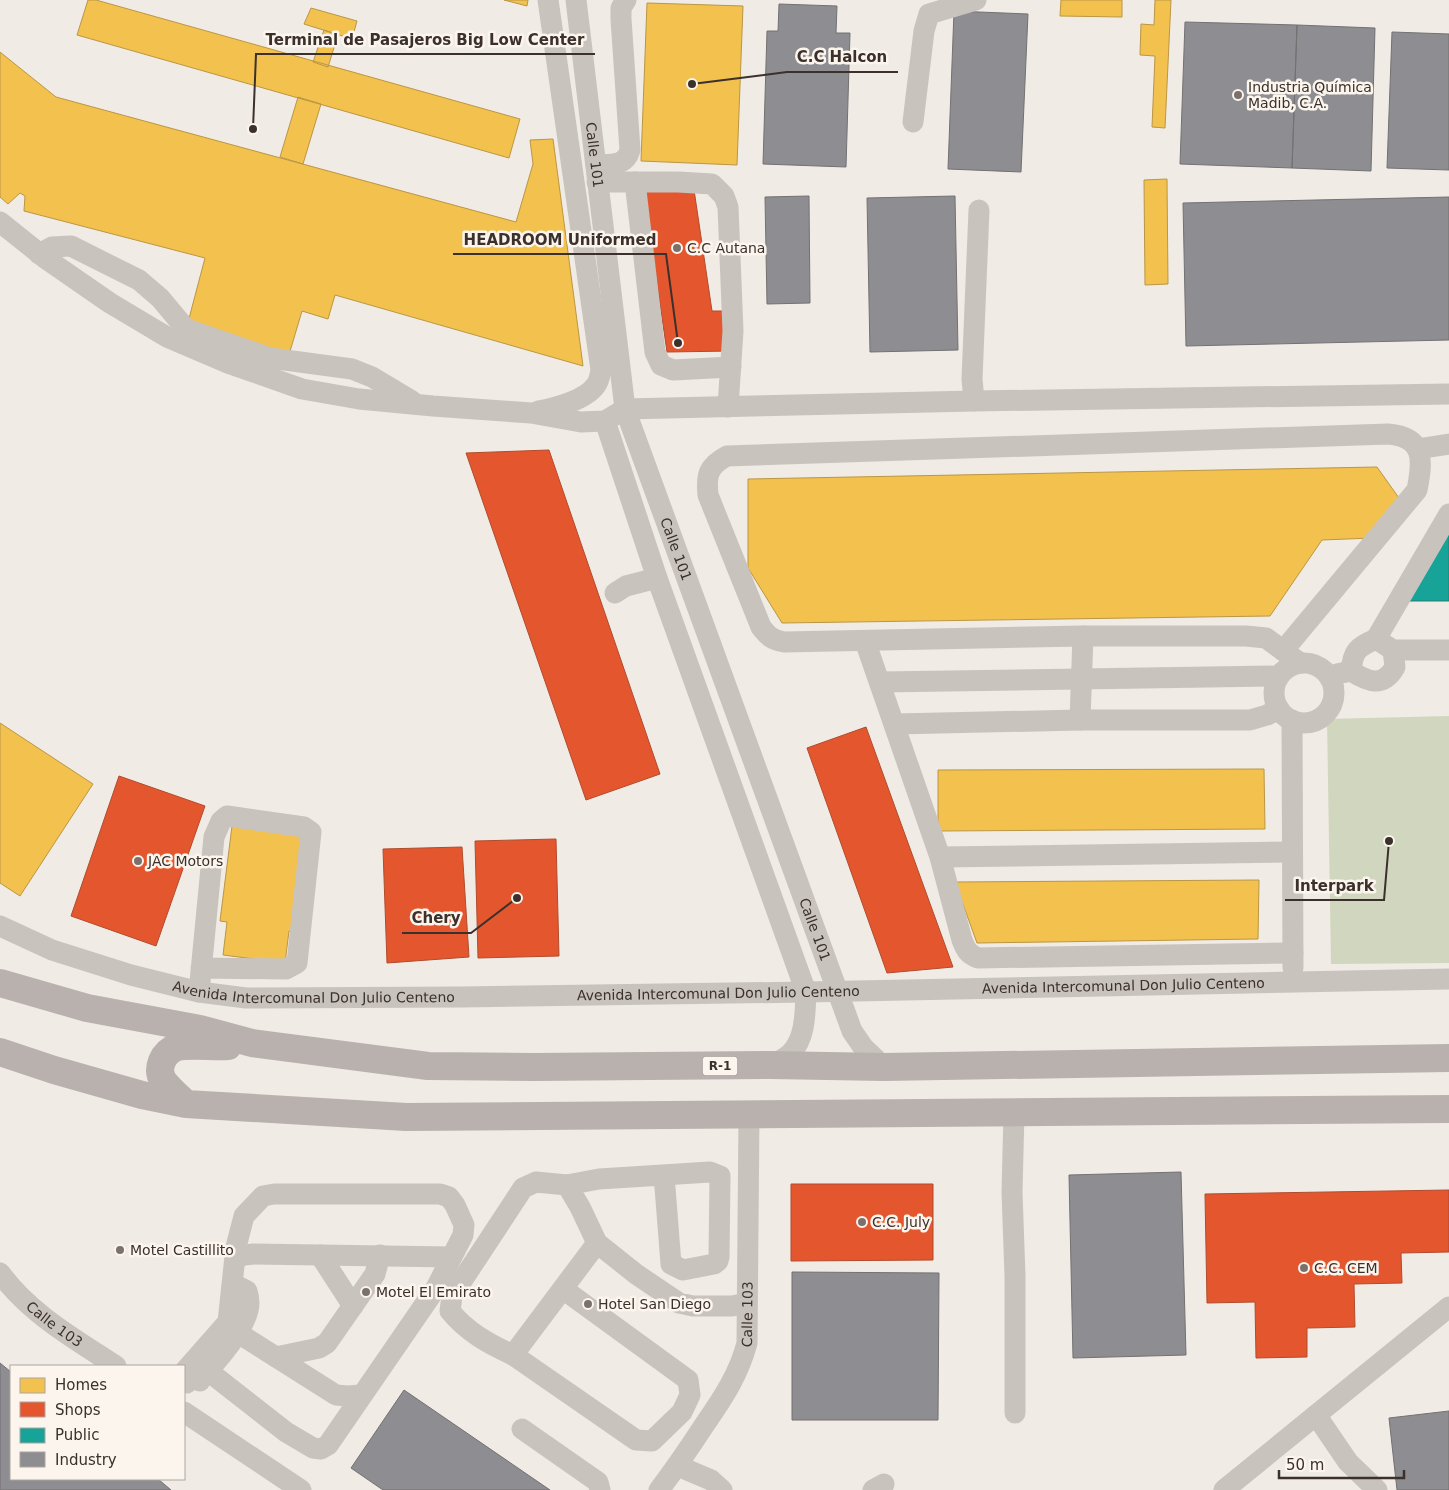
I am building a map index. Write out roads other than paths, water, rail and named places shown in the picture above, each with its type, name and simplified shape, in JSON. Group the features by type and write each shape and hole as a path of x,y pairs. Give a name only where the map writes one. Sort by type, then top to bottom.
{"main road":[{"name":"R-1","path":"0,983 87,1008 200,1029 252,1043 428,1066 771,1065 884,1067 1449,1058"},
{"path":"186,1104 163,1080 160,1071 162,1059 171,1050 178,1047 252,1043"},
{"path":"0,1052 54,1070 142,1095 186,1104 406,1117 1449,1109"},
{"path":"1337,1060 1438,1074 1449,1078"}],"street":[{"path":"531,412 563,406 582,397 596,386 601,370 548,0"},
{"name":"Calle 101","path":"576,0 625,409 852,1030 863,1047 884,1067"},
{"path":"597,173 623,162 630,150 621,19 622,8 626,0"},
{"path":"913,122 924,31 929,14 976,0"},
{"path":"554,44 581,39"},
{"path":"597,173 635,182 712,184 724,196 728,207 732,331 728,407"},
{"path":"635,182 655,352 661,365 673,370 731,367"},
{"path":"974,400 972,379 979,210"},
{"path":"0,222 40,254 110,303 167,337 228,363 302,389 359,399 531,412 581,422 604,421 625,409 974,400 1449,394"},
{"path":"40,254 52,247 71,246 139,280 160,298 186,329 270,358 352,369 372,376 417,404"},
{"name":"Calle 101","path":"604,421 806,992 805,1016 799,1042 790,1054 771,1065"},
{"path":"894,724 1080,720 1250,720 1268,715 1285,715 1300,723 1309,722 1324,715 1329,708 1334,693 1329,677 1316,665 1291,657 1266,638 1246,636 1084,636 784,642 769,637 761,626 708,495 707,480 709,472 716,462 727,456 1388,434 1402,435 1414,441 1418,448 1421,470 1417,490 1291,657 1291,665 1279,676 1274,692 1285,715 1292,852 1293,982"},
{"path":"1418,448 1449,444"},
{"path":"1384,645 1449,514"},
{"path":"615,593 626,586 658,578"},
{"path":"1080,720 1084,636"},
{"path":"866,641 940,857 962,940 969,954 978,958 1293,953"},
{"path":"1350,671 1352,657 1362,645 1449,650"},
{"path":"1329,677 1350,671 1363,679 1379,681 1389,677 1395,667 1384,645"},
{"path":"880,682 1279,676"},
{"path":"200,992 201,968 214,836 221,821 227,816 308,829 311,832 297,964 286,969 201,968"},
{"path":"940,857 1292,852"},
{"name":"Avenida Intercomunal Don Julio Centeno","path":"0,926 52,950 132,976 200,992 246,998 806,992 1449,979"},
{"path":"1014,1112 1012,1192 1016,1276 1015,1413"},
{"name":"Calle 103","path":"659,1490 678,1466 724,1396 742,1363 747,1343 749,1113"},
{"path":"563,1289 688,1380 690,1395 682,1412 652,1441 636,1440 513,1355 491,1346 461,1324 450,1311 452,1296 523,1188 536,1182 567,1185 598,1179 710,1172 720,1176 719,1257 718,1261 714,1264 683,1270 672,1264 664,1175"},
{"path":"567,1185 597,1243 636,1274 679,1302 693,1306 732,1306 747,1303"},
{"path":"185,1371 228,1322 236,1247 244,1216 263,1196 274,1194 440,1194 449,1197 455,1205 464,1225 463,1235 436,1288 328,1445 321,1448 312,1448 286,1432 208,1371"},
{"path":"513,1355 597,1243"},
{"path":"235,1258 254,1254 451,1257"},
{"path":"320,1255 353,1306"},
{"path":"276,1357 320,1348 327,1343 375,1274 380,1255"},
{"name":"Calle 103","path":"0,1273 8,1284 38,1313 115,1365"},
{"path":"185,1374 193,1387 238,1333 249,1303 247,1291 239,1287 232,1288"},
{"path":"1224,1490 1449,1307"},
{"path":"238,1333 336,1395 361,1396"},
{"path":"185,1413 301,1490"},
{"path":"1316,1415 1348,1462 1377,1490"},
{"path":"522,1429 598,1482 600,1490"},
{"path":"678,1466 711,1480 722,1490"}],"place":[{"name":"C.C Halcon","path":"692,84"},
{"name":"Industria Química Madib, C.A.","path":"1238,95"},
{"name":"Terminal de Pasajeros Big Low Center","path":"253,129"},
{"name":"C.C Autana","path":"677,248"},
{"name":"HEADROOM Uniformed","path":"678,343"},
{"name":"Interpark","path":"1389,841"},
{"name":"JAC Motors","path":"138,861"},
{"name":"Chery","path":"517,898"},
{"name":"C.C. July","path":"862,1222"},
{"name":"Motel Castillito","path":"120,1250"},
{"name":"C.C. CEM","path":"1304,1268"},
{"name":"Motel El Emirato","path":"366,1292"},
{"name":"Hotel San Diego","path":"588,1304"}]}
